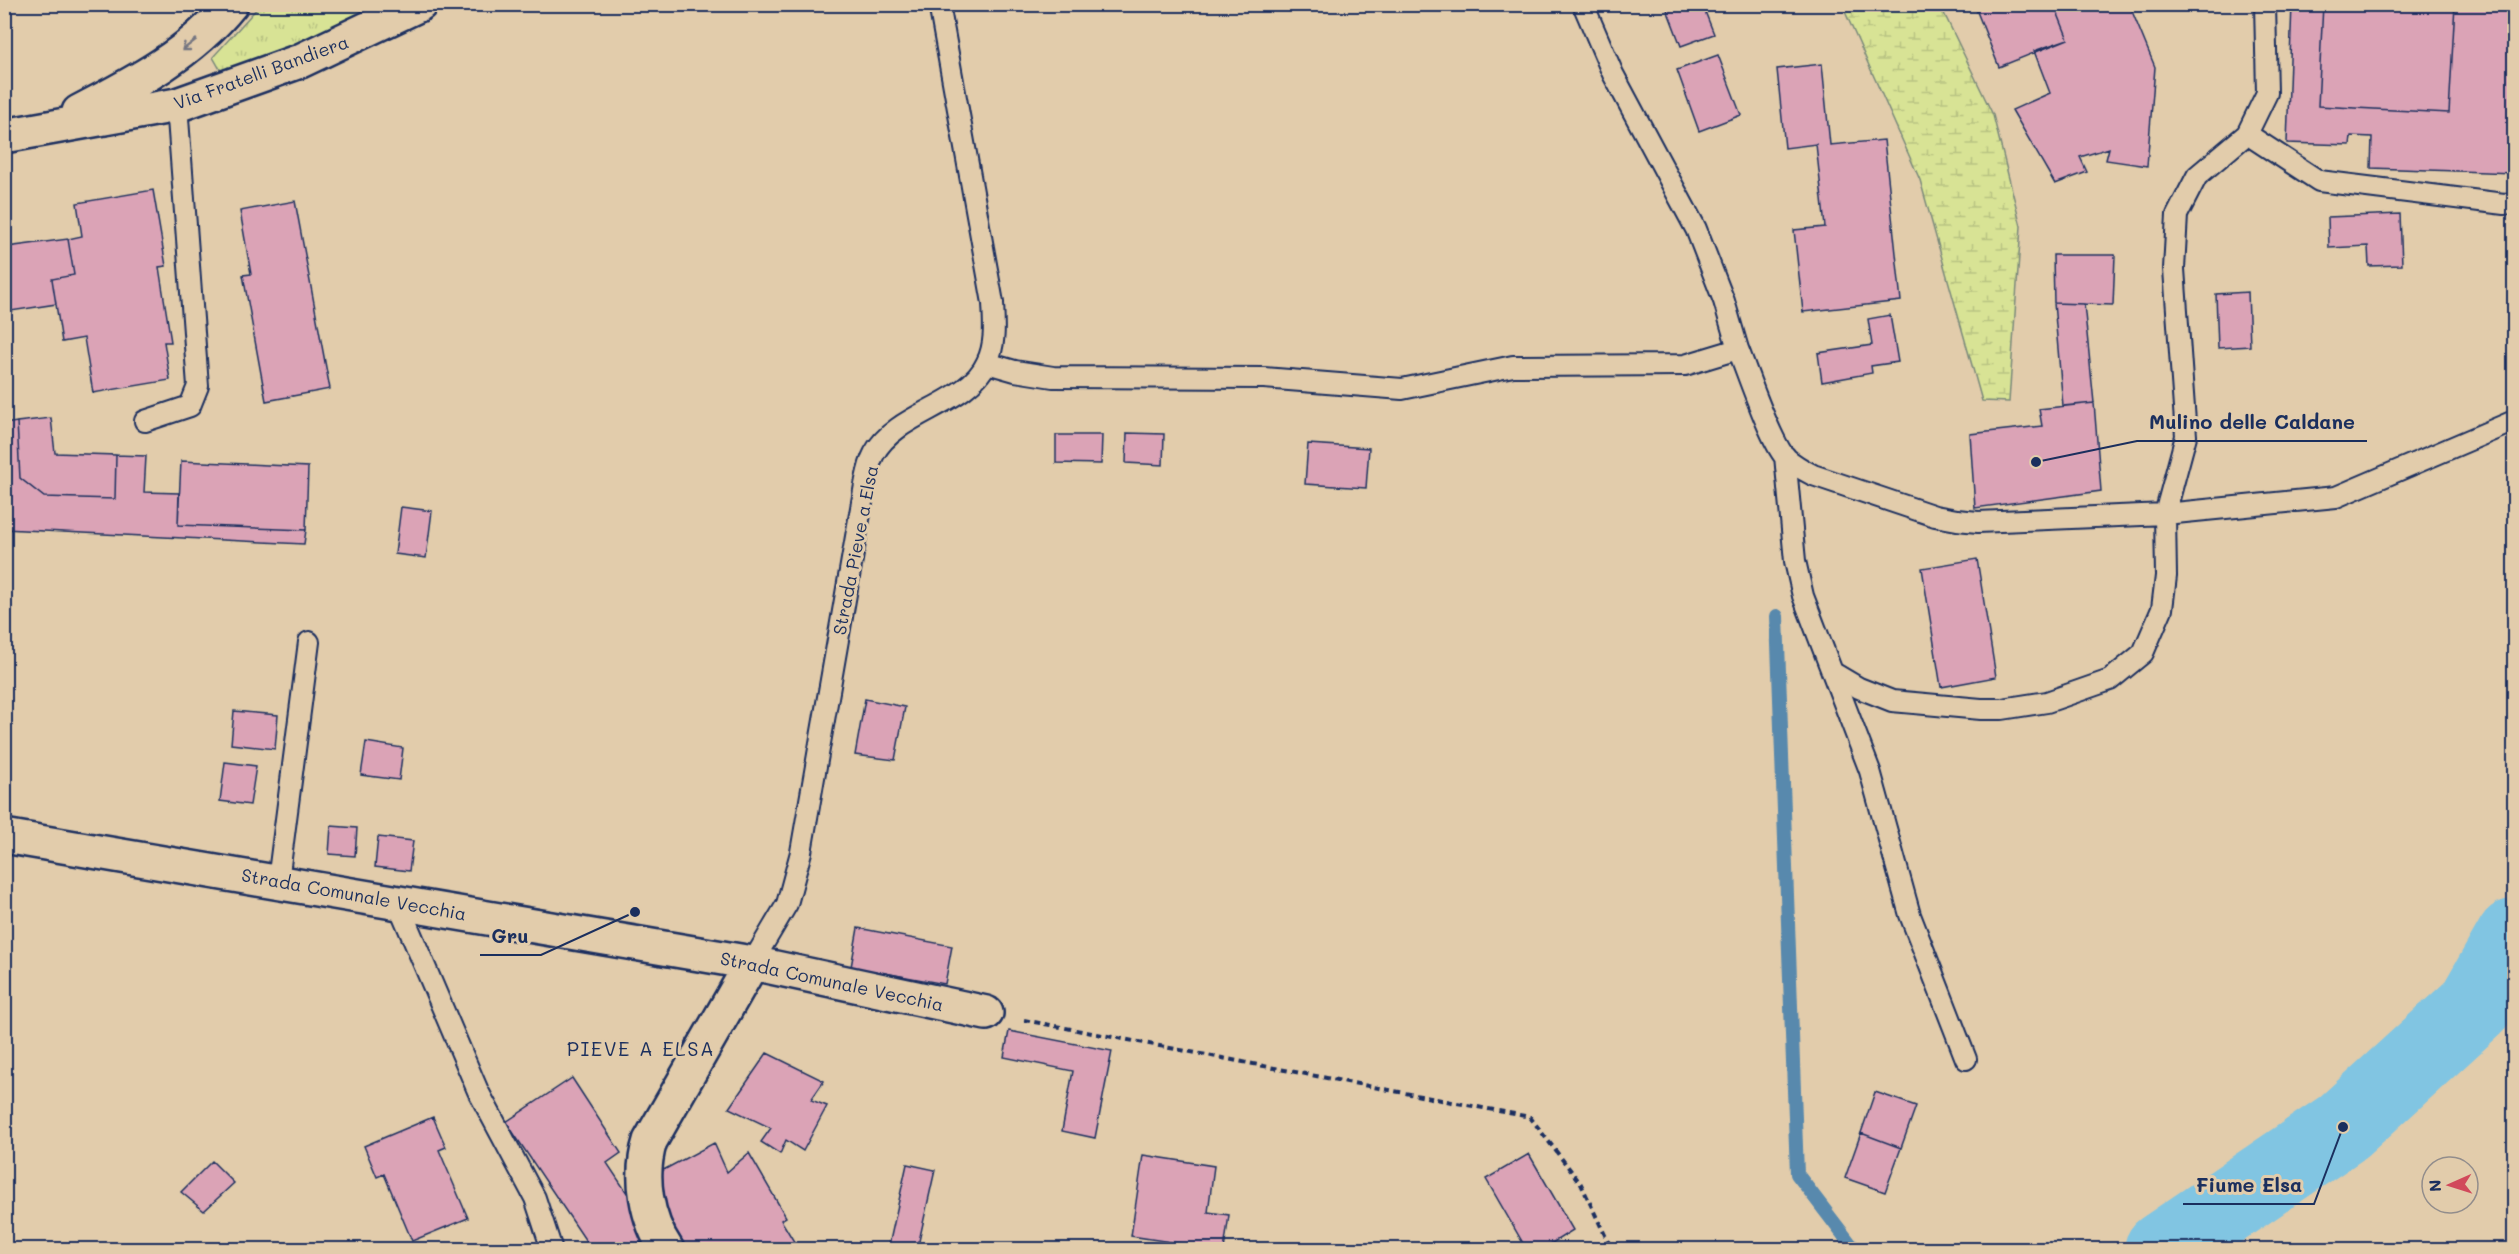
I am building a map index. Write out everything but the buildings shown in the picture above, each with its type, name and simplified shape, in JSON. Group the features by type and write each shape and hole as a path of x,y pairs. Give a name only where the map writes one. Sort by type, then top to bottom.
{"street":[{"name":"Via Fratelli Bandiera","path":"48,127 150,74 200,37 231,4"},
{"name":"Via Fratelli Bandiera","path":"4,136 177,105 300,61 408,8"},
{"name":"Strada Comunale Vecchia","path":"4,836 752,963 986,1013"},
{"path":"667,1250 654,1225 647,1199 644,1170 646,1154 651,1141 752,963"}],"lane":[{"path":"939,4 993,303 994,326 987,363 1053,377 1264,378 1402,389 1497,368 1537,365 1684,365 1738,349"},
{"path":"1583,4 1613,74 1696,229 1724,301 1738,349 1785,456 1799,580 1870,771 1910,915 1966,1059"},
{"path":"1832,672 1859,688 1892,701 1981,710 2047,702 2110,680 2143,653 2157,623 2166,576 2165,514 2186,436 2174,269 2177,215 2197,176 2247,134 2267,93 2265,4"},
{"path":"145,421 190,406 198,386 177,105"},
{"path":"2247,134 2319,181 2504,204 2514,203"},
{"name":"Strada Pieve a Elsa","path":"752,963 787,904 799,862 863,496 874,454 884,440 900,428 971,383 987,363"},
{"path":"1785,456 1813,475 1935,516 1957,520 1978,522 2165,514 2336,497 2514,421"},
{"path":"278,881 309,642"},
{"path":"396,901 478,1091 535,1198 552,1250"}],"path":[{"path":"986,1013 1530,1117 1581,1184 1612,1250"}],"green space":[{"path":"260,5 383,5 348,26 221,71 213,57"},
{"path":"1842,5 1940,5 1993,115 2021,226 2009,402 1982,401 1920,180"}],"waterway":[{"path":"1777,616 1797,1174 1855,1250"},
{"path":"2162,1250 2343,1127 2474,1007 2514,937"}],"place":[{"name":"Mulino delle Caldane","path":"2036,462"},
{"name":"Gru","path":"635,912"},
{"name":"Fiume Elsa","path":"2343,1127"}],"district":[{"name":"PIEVE A ELSA","path":"641,1048"}]}
